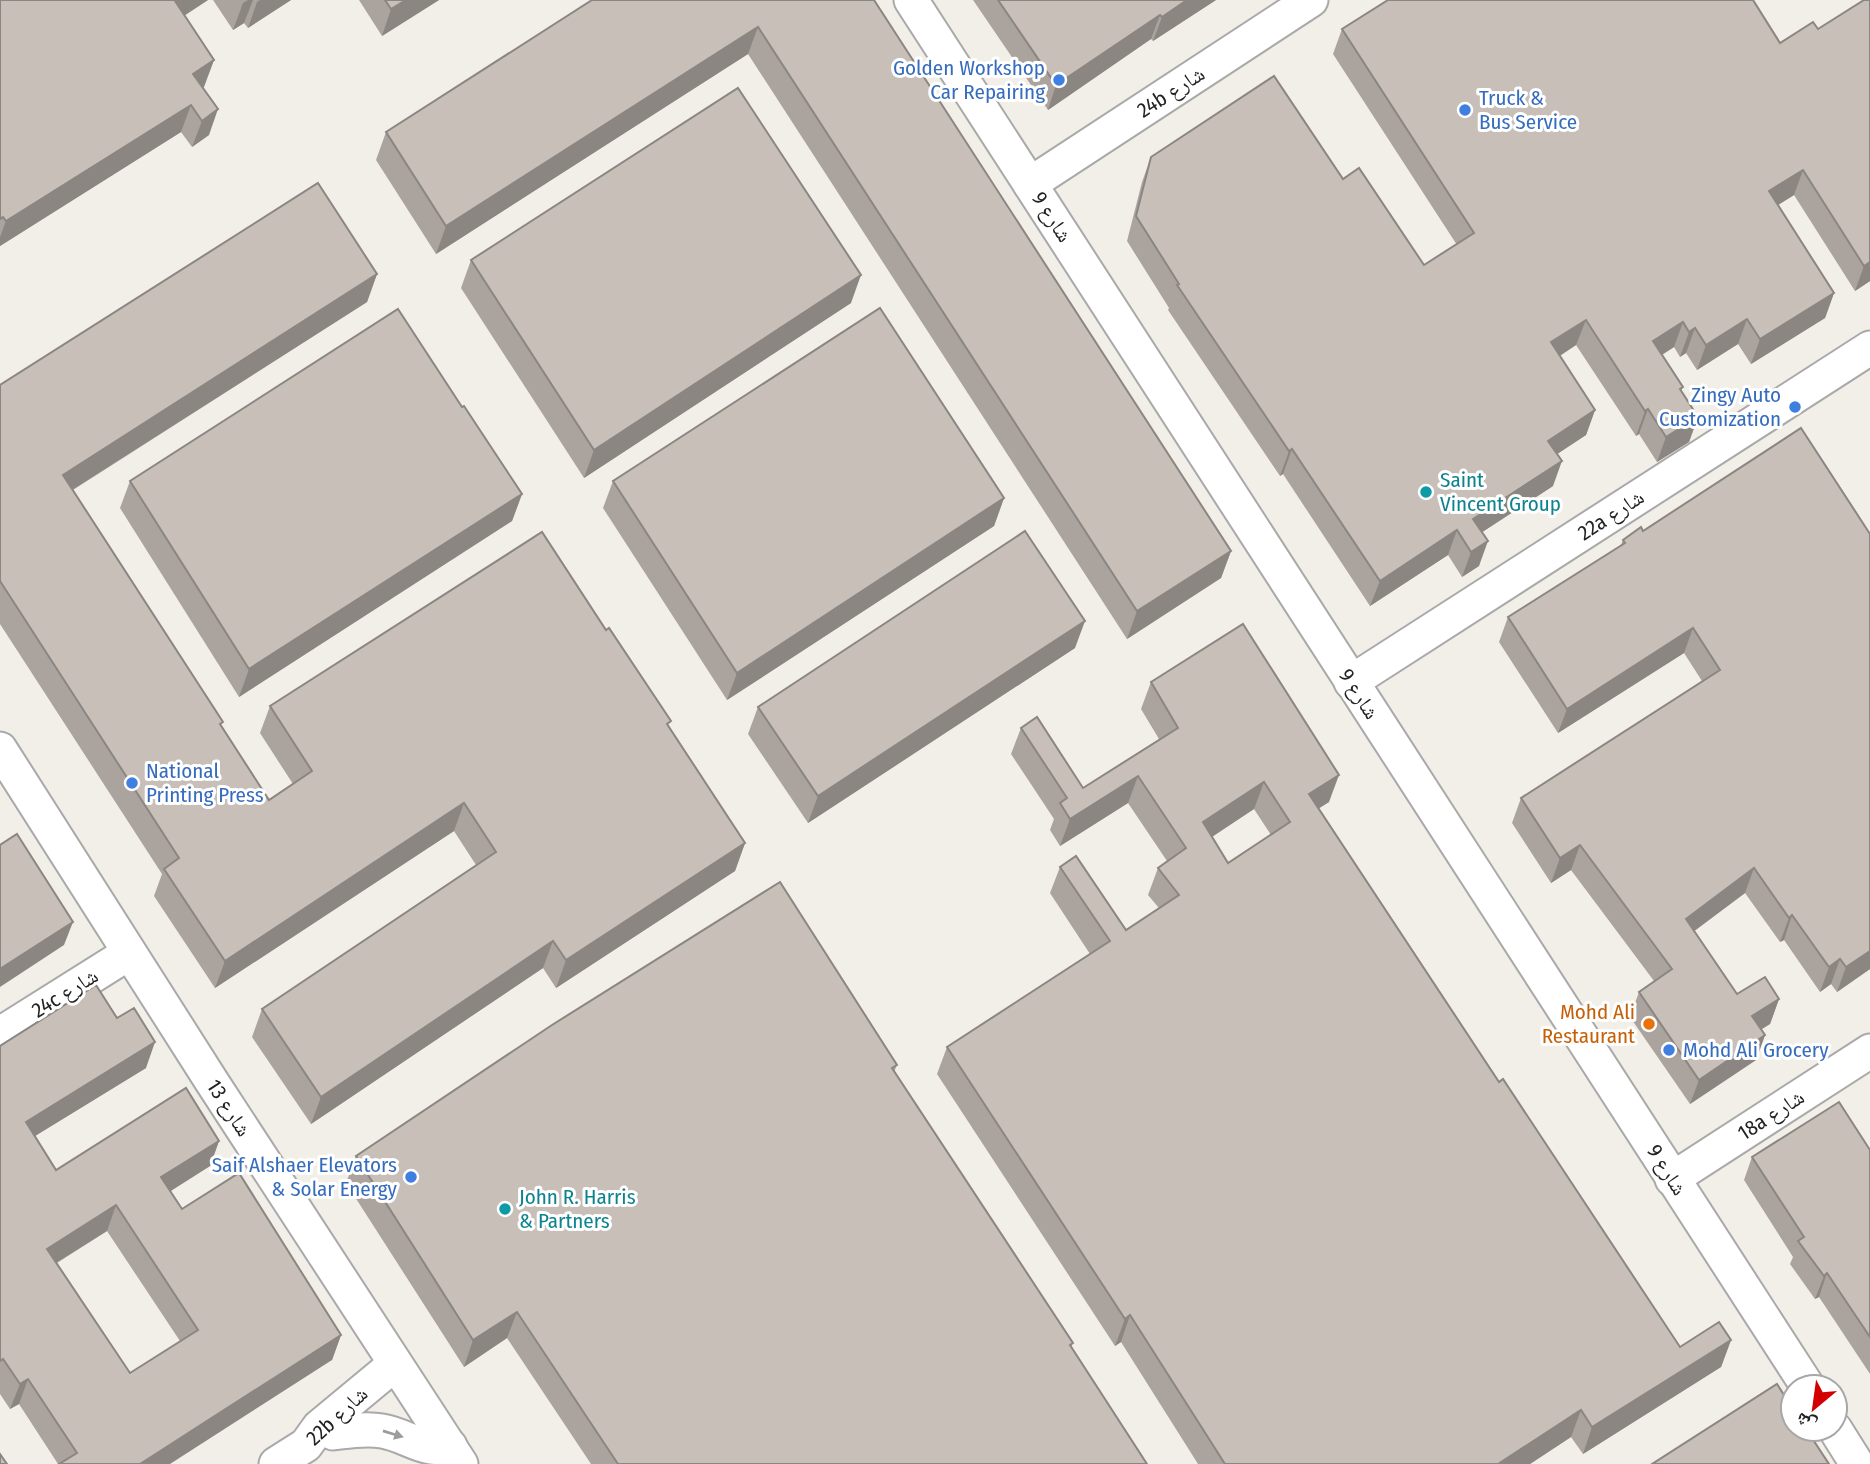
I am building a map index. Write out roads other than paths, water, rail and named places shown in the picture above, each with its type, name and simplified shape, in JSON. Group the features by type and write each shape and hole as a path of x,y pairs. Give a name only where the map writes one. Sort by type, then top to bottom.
{"street":[{"name":"شارع 9","path":"911,0 1799,1373"},
{"name":"24b شارع","path":"1030,184 1311,0"},
{"name":"22a شارع","path":"1351,682 1870,348"},
{"name":"شارع 13","path":"0,749 129,953 456,1455"},
{"name":"24c شارع","path":"0,1034 129,953"},
{"name":"18a شارع","path":"1672,1179 1870,1051"},
{"name":"22b شارع","path":"276,1464 320,1439 402,1374"},
{"path":"320,1439 364,1429 382,1430 427,1448 456,1455"},
{"path":"1844,1443 1857,1464"}],"place":[{"name":"Golden Workshop Car Repairing","path":"1059,80"},
{"name":"Truck & Bus Service","path":"1465,110"},
{"name":"Zingy Auto Customization","path":"1795,407"},
{"name":"Saint Vincent Group","path":"1426,492"},
{"name":"National Printing Press","path":"132,783"},
{"name":"Mohd Ali Restaurant","path":"1649,1024"},
{"name":"Mohd Ali Grocery","path":"1669,1050"},
{"name":"Saif Alshaer Elevators & Solar Energy","path":"411,1177"},
{"name":"John R. Harris & Partners","path":"505,1209"}]}
